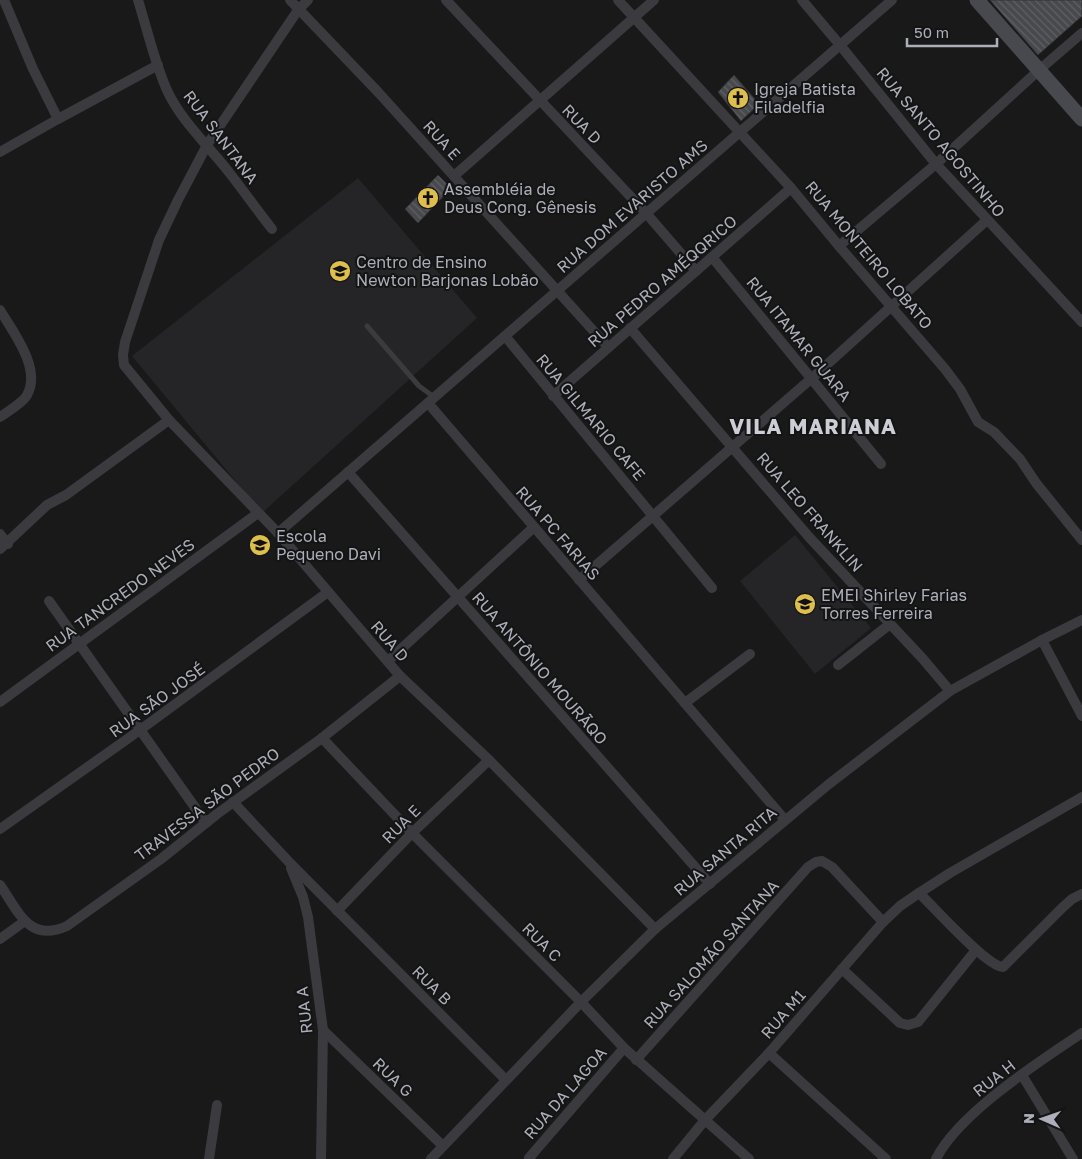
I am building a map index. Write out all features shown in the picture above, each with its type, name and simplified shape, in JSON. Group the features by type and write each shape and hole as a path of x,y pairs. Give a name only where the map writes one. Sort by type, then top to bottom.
{"street":[{"path":"4,0 17,34 58,119"},
{"name":"RUA SANTANA","path":"138,0 158,66 174,103 272,229"},
{"name":"RUA E","path":"290,0 378,92 608,347"},
{"path":"207,145 298,10 308,0"},
{"name":"RUA D","path":"446,0 646,213 696,271"},
{"name":"RUA MONTEIRO LOBATO","path":"618,0 791,188 950,375 960,388 978,422 994,432 1020,459 1036,484 1082,540"},
{"path":"454,176 654,0"},
{"name":"RUA SANTO AGOSTINHO","path":"802,0 936,164 1082,322"},
{"name":"RUA DOM EVARISTO AMS","path":"278,533 892,0"},
{"path":"977,0 1082,119"},
{"path":"839,246 936,164 1082,33"},
{"path":"0,152 158,66"},
{"name":"RUA D","path":"207,145 190,175 159,240 125,342 123,355 126,368 169,420 278,533 400,676 489,760 655,929"},
{"name":"RUA PEDRO AMÉQQRICO","path":"553,396 791,188"},
{"path":"579,580 812,378 986,220"},
{"name":"RUA ITAMAR GUARA","path":"712,257 881,464"},
{"path":"0,310 29,362 32,375 27,396 0,417"},
{"name":"RUA LEO FRANKLIN","path":"630,328 809,537 923,659 950,692"},
{"name":"RUA GILMARIO CAFE","path":"505,336 712,588"},
{"name":"RUA PC FARIAS","path":"431,400 534,527 785,820"},
{"path":"0,534 4,547 47,505 66,495 169,420"},
{"name":"RUA ANTÔNIO MOURÃQO","path":"348,472 710,884"},
{"name":"RUA TANCREDO NEVES","path":"0,702 258,513"},
{"path":"388,661 534,527"},
{"name":"RUA SÃO JOSÉ","path":"0,829 263,642 328,592"},
{"path":"49,601 206,823"},
{"name":"RUA SANTA RITA","path":"431,1159 581,1002 655,929 785,820 950,692 1042,640 1082,620"},
{"path":"838,664 890,624"},
{"path":"1042,640 1082,716"},
{"path":"685,703 750,654"},
{"name":"TRAVESSA SÃO PEDRO","path":"25,921 37,929 47,932 56,931 67,926 322,738 400,676"},
{"name":"RUA C","path":"322,738 412,833 581,1002 636,1060 749,1159"},
{"name":"RUA E","path":"337,911 412,833 489,760"},
{"name":"RUA M1","path":"673,1159 705,1120 769,1053 842,968 900,906 950,873 1082,797"},
{"name":"RUA A","path":"233,802 337,911"},
{"name":"RUA SALOMÃO SANTANA","path":"636,1060 808,868 816,862 822,861 827,863 883,922"},
{"name":"RUA A","path":"289,862 303,897 308,918 322,1030 321,1159"},
{"path":"0,885 25,921 0,939"},
{"path":"919,893 976,950 997,967 1003,967 1008,964 1062,908 1072,899 1082,894"},
{"name":"RUA B","path":"337,911 506,1080"},
{"path":"842,968 900,1023 908,1026 918,1022 976,950"},
{"name":"RUA G","path":"322,1030 443,1146"},
{"name":"RUA H","path":"936,1159 949,1137 982,1106 1082,1033"},
{"name":"RUA DA LAGOA","path":"529,1158 624,1048"},
{"path":"769,1053 886,1159"},
{"path":"1022,1075 1073,1159"},
{"path":"208,1159 217,1105"}],"lane":[{"path":"368,326 431,400"}],"shaded area":[{"path":"358,178 477,318 262,513 132,356"},
{"name":"EMEI Shirley Farias Torres Ferreira","path":"795,535 871,628 815,674 740,581"}],"building":[{"path":"990,0 1082,0 1082,16 1038,55"},
{"name":"Igreja Batista Filadelfia","path":"734,75 759,104 741,121 718,92"},
{"name":"Assembléia de Deus Cong. Gênesis","path":"438,175 451,188 418,223 405,209"}],"place":[{"name":"Igreja Batista Filadelfia","path":"738,98"},
{"name":"Assembléia de Deus Cong. Gênesis","path":"428,198"},
{"name":"Centro de Ensino Newton Barjonas Lobão","path":"340,271"},
{"name":"Escola Pequeno Davi","path":"260,545"},
{"name":"EMEI Shirley Farias Torres Ferreira","path":"805,604"}],"district":[{"name":"VILA MARIANA","path":"813,426"}]}
